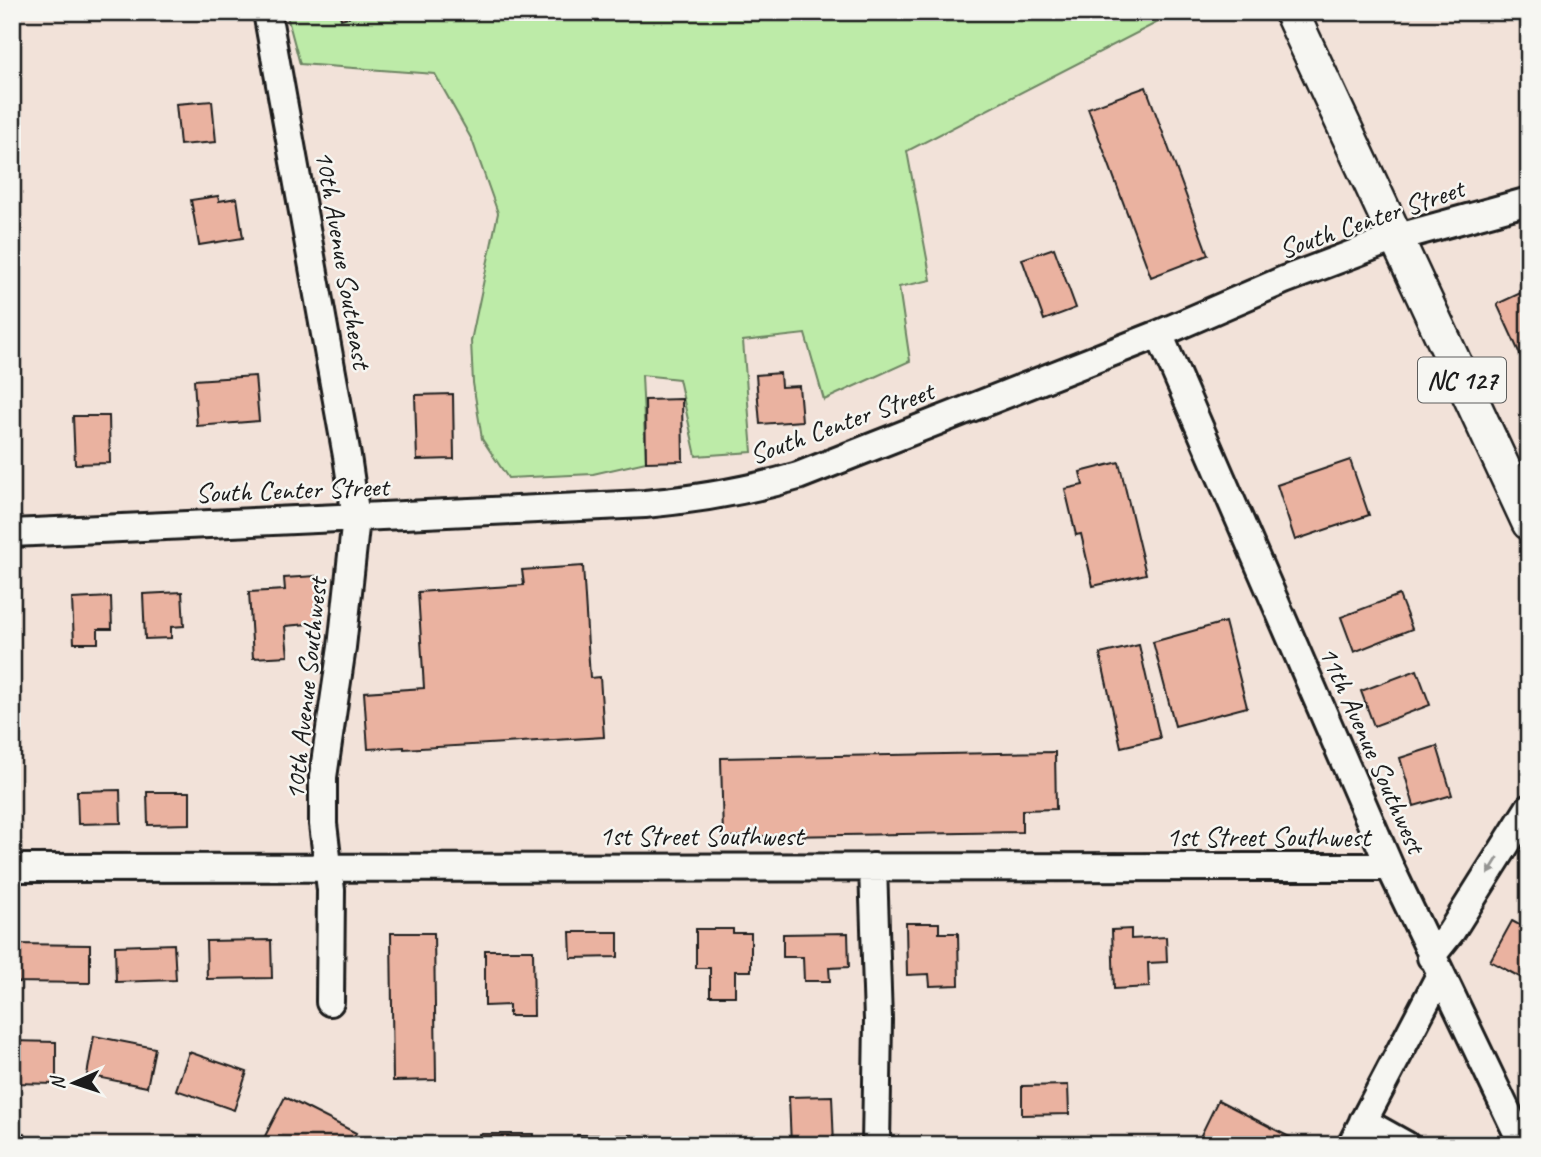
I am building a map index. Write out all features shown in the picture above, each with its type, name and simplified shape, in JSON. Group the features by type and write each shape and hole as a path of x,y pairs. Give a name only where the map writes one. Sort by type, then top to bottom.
{"main road":[{"name":"NC 127","path":"1291,12 1529,523"}],"street":[{"name":"10th Avenue Southeast","path":"267,12 356,518"},
{"name":"South Center Street","path":"12,533 645,504 708,498 754,489 798,476 1395,238 1529,201"},
{"name":"11th Avenue Southwest","path":"1159,334 1390,867 1513,1141"},
{"name":"10th Avenue Southwest","path":"330,1002 331,890 323,824 323,777 342,647 356,518"},
{"path":"1351,1145 1451,932 1529,808"},
{"path":"873,867 878,1020 876,1145"},
{"name":"1st Street Southwest","path":"12,868 1390,867"},
{"path":"1363,1121 1406,1145"}],"green space":[{"path":"286,12 1164,12 1166,18 907,151 931,280 899,287 910,361 824,400 805,334 743,341 752,452 696,456 679,379 642,375 646,462 593,474 508,478 482,439 473,383 471,341 498,213 472,140 435,74 300,64"}],"building":[{"path":"339,12 367,12 341,19"},
{"path":"1146,87 1208,255 1151,277 1088,108"},
{"path":"212,101 216,142 180,145 176,104"},
{"path":"218,196 219,201 237,198 243,238 199,245 191,200"},
{"path":"1054,248 1076,308 1044,320 1022,259"},
{"path":"1529,289 1529,374 1497,304"},
{"path":"780,373 781,387 799,386 802,421 760,424 756,375"},
{"path":"255,376 259,421 197,426 194,380"},
{"path":"453,394 454,459 417,460 415,395"},
{"path":"682,399 683,461 646,462 645,400"},
{"path":"73,416 109,416 110,463 75,464"},
{"path":"1350,460 1369,515 1295,540 1277,485"},
{"path":"1119,462 1146,574 1093,586 1081,534 1076,535 1065,489 1083,485 1080,472"},
{"path":"583,566 590,678 600,677 604,737 368,749 364,692 424,688 418,592 524,585 522,570"},
{"path":"316,576 320,623 285,626 288,656 253,658 249,592 285,590 284,578"},
{"path":"182,592 184,626 171,627 171,638 145,639 143,594"},
{"path":"1399,595 1412,629 1354,652 1341,617"},
{"path":"111,597 112,629 98,629 98,643 74,643 72,599"},
{"path":"1225,622 1247,707 1175,726 1153,642"},
{"path":"1139,645 1160,738 1121,747 1100,654"},
{"path":"1417,670 1430,705 1374,726 1361,691"},
{"path":"1437,746 1452,795 1414,806 1400,758"},
{"path":"1055,752 1056,809 1022,810 1022,832 723,837 721,758"},
{"path":"120,790 121,823 78,824 77,791"},
{"path":"147,792 190,792 190,824 148,825"},
{"path":"1512,921 1529,930 1529,982 1490,961"},
{"path":"906,923 939,923 939,933 958,933 959,985 930,986 929,974 907,975"},
{"path":"696,929 733,929 733,933 751,933 751,971 735,971 735,996 710,996 710,968 696,968"},
{"path":"1131,929 1131,939 1166,937 1167,962 1148,963 1149,987 1114,989 1112,930"},
{"path":"570,932 618,932 618,957 571,958"},
{"path":"391,933 434,933 436,1080 393,1081"},
{"path":"848,933 849,967 829,968 830,981 804,981 803,957 783,957 783,934"},
{"path":"271,940 272,978 207,979 206,941"},
{"path":"12,944 90,945 90,983 12,982"},
{"path":"174,944 176,980 116,982 115,946"},
{"path":"485,950 533,950 534,1016 509,1016 509,1005 485,1006"},
{"path":"94,1036 155,1048 147,1087 87,1075"},
{"path":"12,1041 56,1042 56,1084 12,1083"},
{"path":"189,1052 247,1072 234,1110 176,1090"},
{"path":"1068,1085 1069,1114 1022,1115 1022,1086"},
{"path":"832,1096 834,1145 791,1145 789,1097"},
{"path":"285,1097 356,1133 350,1145 283,1145 265,1136"},
{"path":"1218,1100 1305,1145 1215,1145 1200,1137"},
{"path":"479,1134 533,1134 533,1141 577,1141 577,1135 633,1135 633,1145 479,1145"},
{"path":"741,1140 742,1145 675,1145 675,1142"}]}
